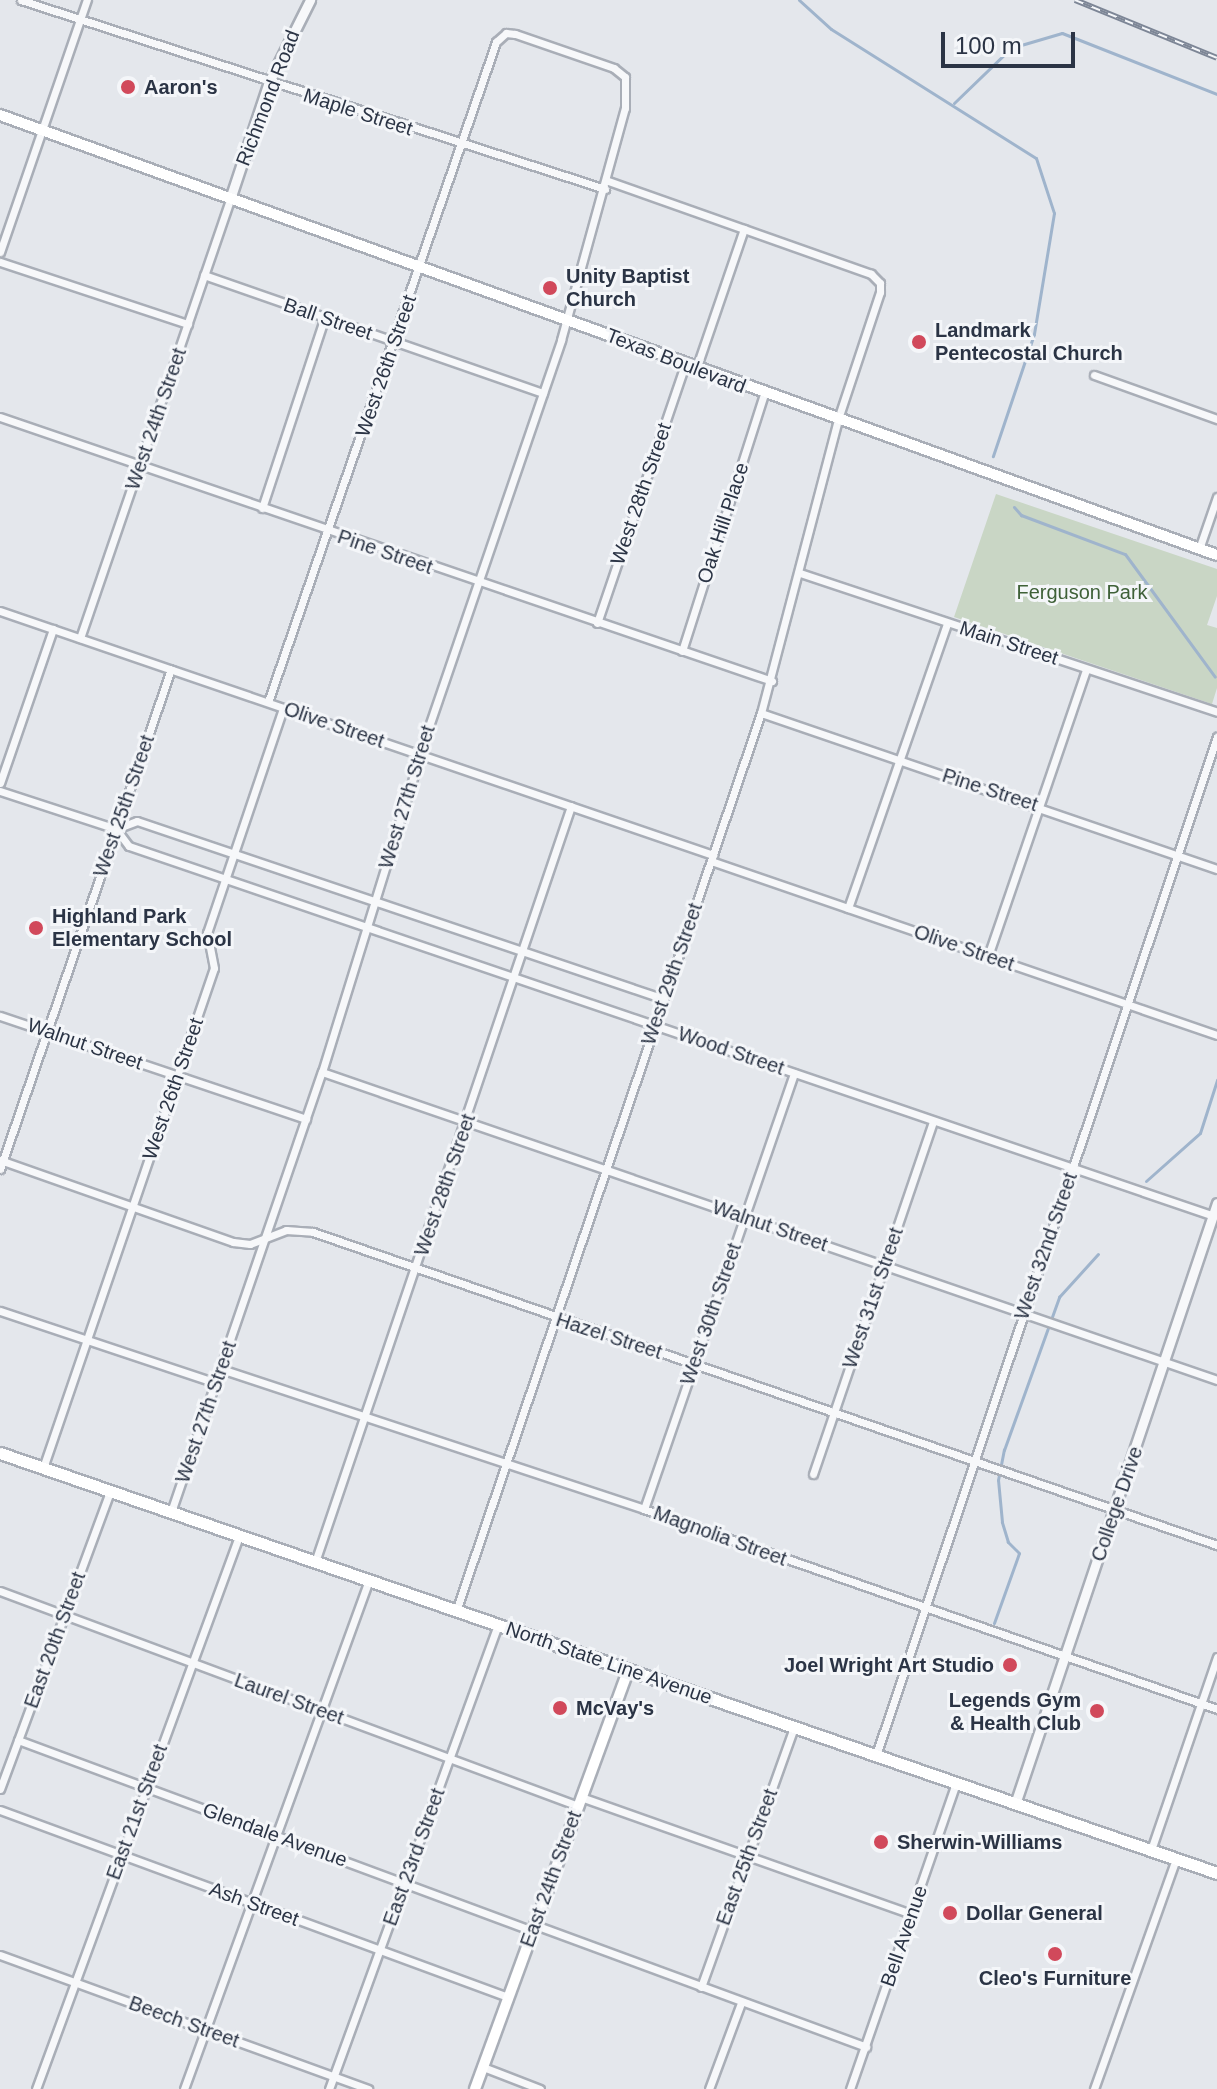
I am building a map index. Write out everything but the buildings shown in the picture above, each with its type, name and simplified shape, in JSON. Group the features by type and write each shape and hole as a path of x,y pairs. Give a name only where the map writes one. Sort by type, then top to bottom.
{"main road":[{"name":"Texas Boulevard","path":"0,115 764,394 1217,555"},
{"name":"North State Line Avenue","path":"0,1453 1217,1873"},
{"name":"East 24th Street","path":"475,2089 628,1670"}],"street":[{"name":"Maple Street","path":"21,0 461,146 606,185 744,229 877,277 880,292 866,331"},
{"path":"0,252 87,0"},
{"name":"Richmond Road","path":"230,199 269,82 310,0"},
{"name":"West 26th Street","path":"268,702 496,42 506,33 614,68 625,77"},
{"name":"West 27th Street","path":"171,1512 322,1072 422,756 567,320 625,108 625,77"},
{"name":"West 24th Street","path":"80,638 230,199"},
{"name":"West 28th Street","path":"597,623 744,229"},
{"path":"0,262 188,324"},
{"name":"Ball Street","path":"204,275 543,393"},
{"path":"262,508 324,319"},
{"name":"West 29th Street","path":"456,1611 772,681 838,419 866,331"},
{"path":"1094,375 1217,419"},
{"name":"Oak Hill Place","path":"682,651 764,394"},
{"name":"Pine Street","path":"0,417 139,469 772,681"},
{"path":"1199,549 1217,497"},
{"name":"Main Street","path":"800,573 1217,712"},
{"name":"Olive Street","path":"0,611 571,806 848,908 1217,1035"},
{"path":"848,908 947,623"},
{"path":"0,783 53,629"},
{"name":"West 25th Street","path":"1,1164 171,669"},
{"path":"988,956 1086,669"},
{"name":"West 26th Street","path":"43,1468 214,968 207,933 283,708"},
{"name":"Pine Street","path":"761,713 1217,869"},
{"name":"West 32nd Street","path":"876,1755 1217,737"},
{"name":"Wood Street","path":"0,791 116,829 129,846 655,1024 1072,1170 1215,1216"},
{"name":"West 28th Street","path":"315,1562 467,1123 571,806"},
{"name":"Wood Street","path":"116,829 137,821 664,999"},
{"name":"Walnut Street","path":"0,1016 306,1119"},
{"name":"Walnut Street","path":"322,1072 1217,1380"},
{"name":"West 30th Street","path":"644,1509 794,1073"},
{"name":"West 31st Street","path":"813,1474 933,1122"},
{"name":"Hazel Street","path":"1,1164 233,1242 250,1244 286,1230 313,1232 1217,1545"},
{"name":"College Drive","path":"1015,1804 1217,1203"},
{"path":"0,1311 216,1383"},
{"name":"Magnolia Street","path":"221,1369 644,1509 924,1610 1217,1709"},
{"name":"East 20th Street","path":"0,1789 110,1491"},
{"name":"East 21st Street","path":"36,2089 239,1536"},
{"path":"184,2089 369,1580"},
{"name":"Laurel Street","path":"0,1591 450,1759 911,1914"},
{"name":"East 23rd Street","path":"329,2089 498,1625"},
{"path":"1151,1850 1217,1657"},
{"name":"East 25th Street","path":"701,1987 794,1727"},
{"name":"Glendale Avenue","path":"18,1740 404,1883 866,2047"},
{"name":"Bell Avenue","path":"850,2089 956,1783"},
{"name":"Ash Street","path":"0,1810 508,1997"},
{"path":"1094,2089 1176,1859"},
{"name":"Beech Street","path":"0,1955 368,2089"},
{"path":"709,2089 741,2003"},
{"path":"483,2067 540,2089"}],"green space":[{"name":"Ferguson Park","path":"996,494 1217,569 1217,596 1207,625 1217,628 1217,688 1212,704 954,617"}],"waterway":[{"path":"799,0 831,29 1036,158 1054,213 1034,334 993,456"},
{"path":"954,103 1011,48 1062,33 1217,94"},
{"path":"1014,507 1021,515 1125,554 1215,677"},
{"path":"1146,1181 1200,1133 1217,1080"},
{"path":"994,1623 1019,1553 1008,1542 1002,1522 998,1480 1004,1450 1059,1297 1098,1254"}],"railway":[{"path":"1075,0 1217,58"}],"place":[{"name":"Aaron's","path":"128,87"},
{"name":"Unity Baptist Church","path":"550,288"},
{"name":"Landmark Pentecostal Church","path":"919,342"},
{"name":"Highland Park Elementary School","path":"36,928"},
{"name":"Joel Wright Art Studio","path":"1010,1665"},
{"name":"McVay's","path":"560,1708"},
{"name":"Legends Gym & Health Club","path":"1097,1711"},
{"name":"Sherwin-Williams","path":"881,1842"},
{"name":"Dollar General","path":"950,1913"},
{"name":"Cleo's Furniture","path":"1055,1954"}]}
